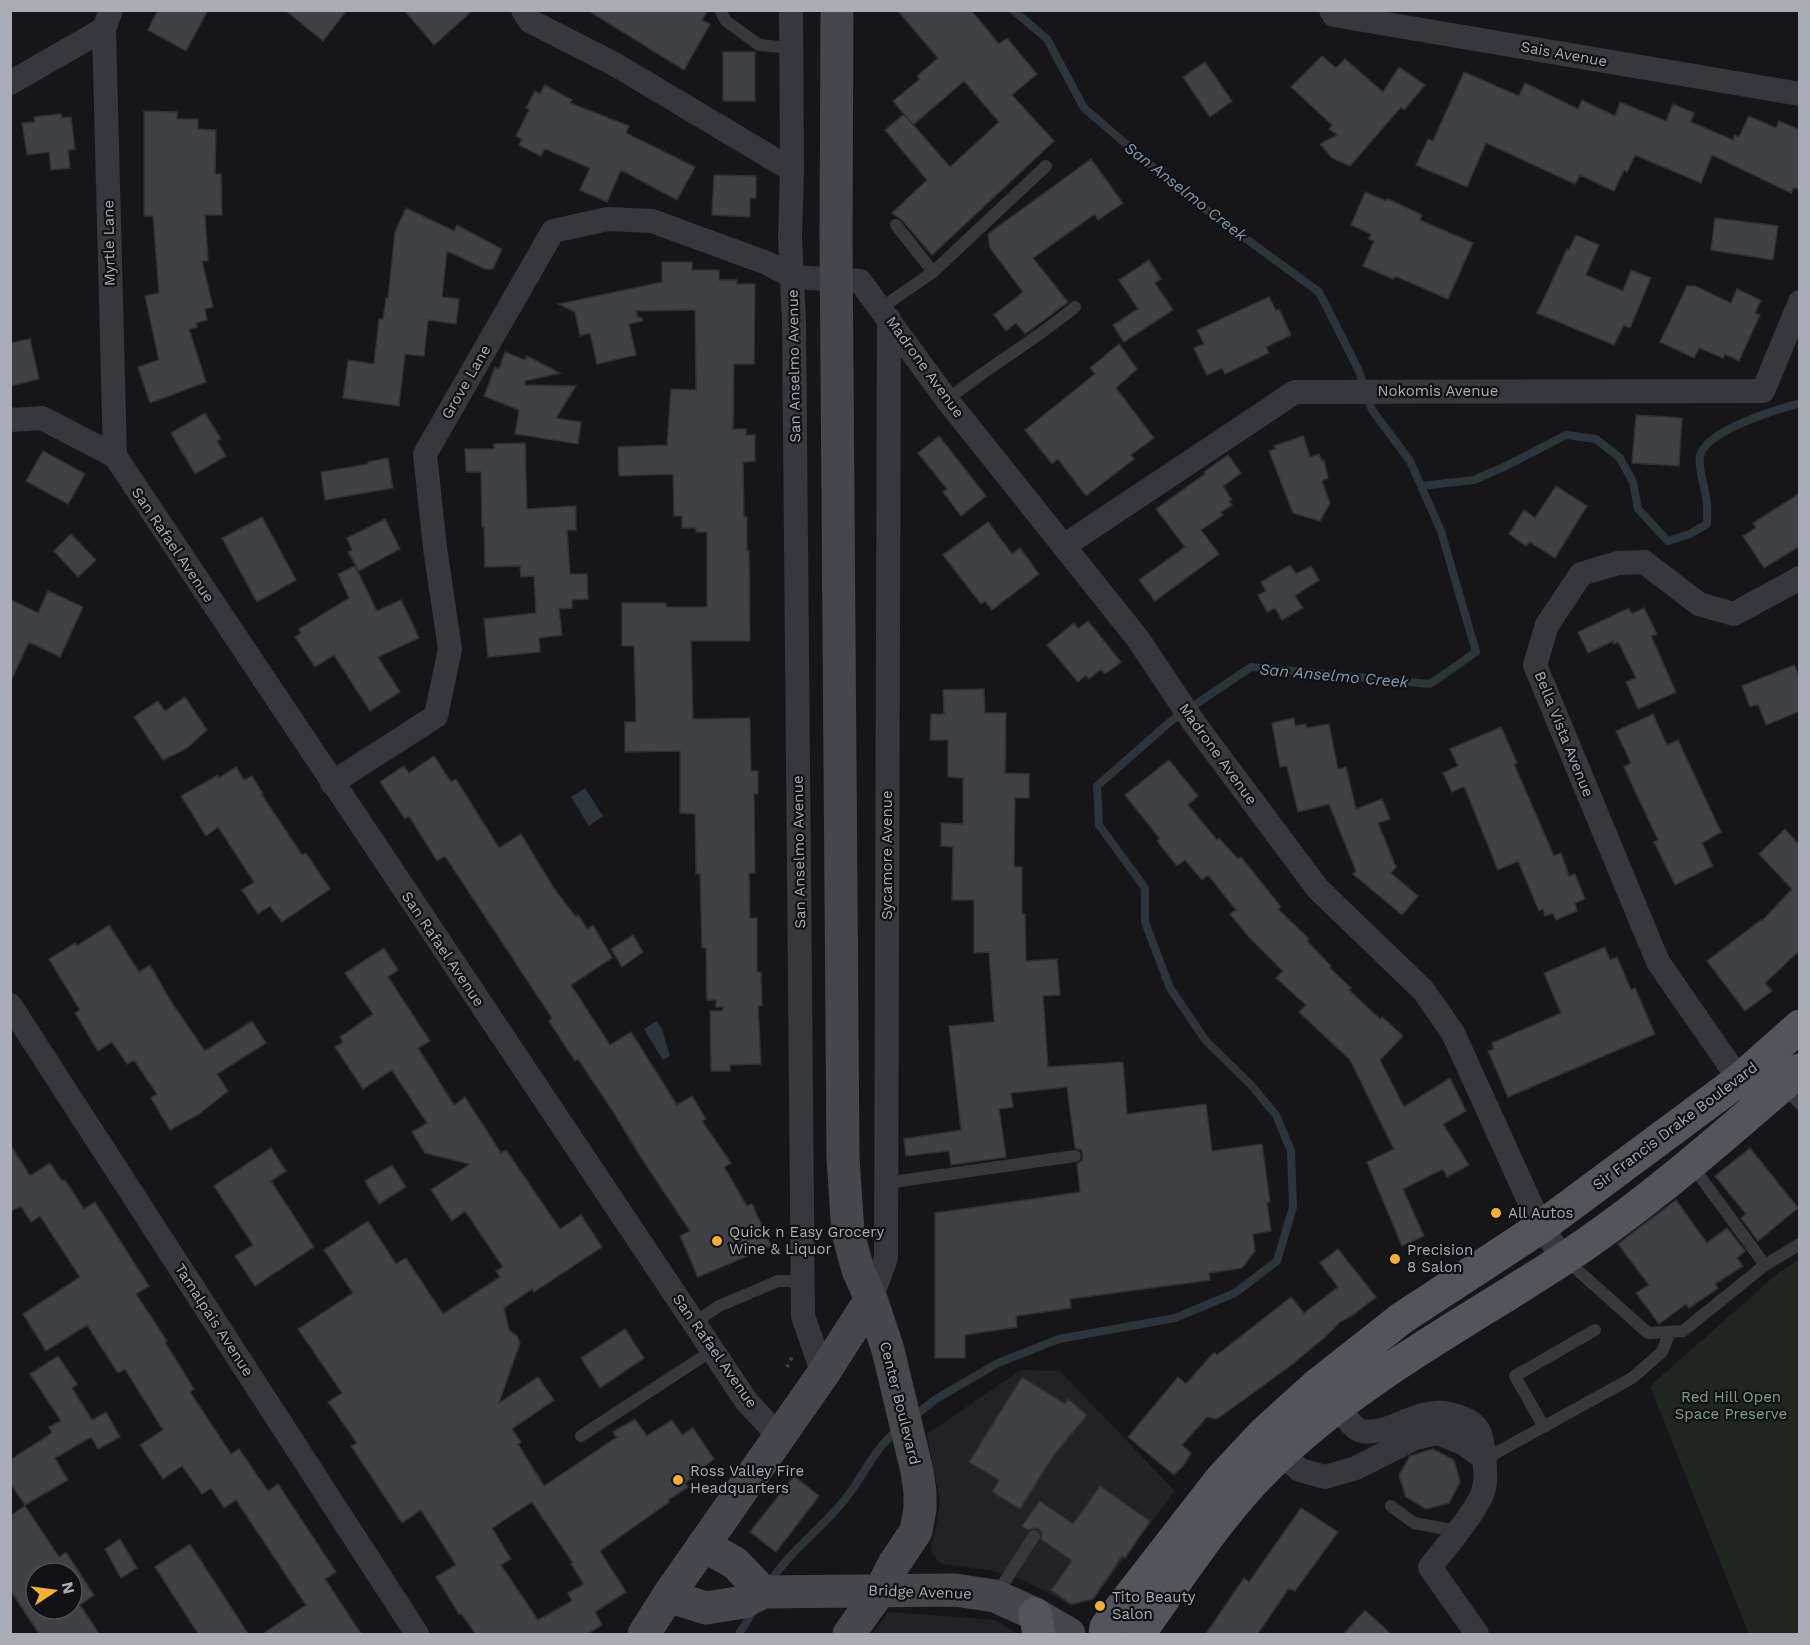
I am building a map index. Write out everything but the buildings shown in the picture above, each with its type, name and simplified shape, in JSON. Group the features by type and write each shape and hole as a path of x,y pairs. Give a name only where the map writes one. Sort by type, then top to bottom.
{"main road":[{"name":"Center Boulevard","path":"837,10 843,1158 848,1232 858,1270 871,1299 888,1350 917,1471 920,1509 916,1531 894,1564 882,1589 849,1635"},
{"name":"Sir Francis Drake Boulevard","path":"1139,1635 1210,1534 1240,1496 1281,1454 1338,1404 1392,1367 1564,1259 1651,1195 1690,1163 1776,1089 1800,1026"},
{"name":"Sir Francis Drake Boulevard","path":"1105,1635 1106,1627 1221,1479 1263,1434 1317,1385 1402,1318 1541,1227 1776,1089"},
{"name":"Sycamore Avenue","path":"823,1374 871,1299"},
{"path":"644,1635 668,1596 823,1374"},
{"path":"703,1545 735,1563 754,1583"},
{"name":"Bridge Avenue","path":"668,1596 706,1608 744,1602 754,1583 817,1591 955,1590 995,1596 1037,1624 1069,1635"}],"street":[{"path":"523,10 530,21 616,65 792,170"},
{"name":"San Anselmo Avenue","path":"791,10 790,238 793,277 803,1316 823,1374"},
{"name":"Sais Avenue","path":"1331,10 1334,15 1800,94"},
{"path":"10,83 107,20"},
{"name":"Myrtle Lane","path":"107,20 115,456"},
{"name":"Grove Lane","path":"332,783 436,716 450,649 435,548 426,454 553,231 608,219 652,221 767,263 793,277 837,279"},
{"name":"Madrone Avenue","path":"837,279 860,281 947,400 1138,639 1194,723 1318,889 1423,990 1453,1033 1541,1227 1564,1259"},
{"name":"Nokomis Avenue","path":"1064,546 1295,392 1763,391 1800,302"},
{"name":"Sycamore Avenue","path":"871,1299 886,1258 885,314"},
{"path":"10,420 42,418 115,456"},
{"name":"San Rafael Avenue","path":"115,456 747,1402 779,1436"},
{"name":"Bella Vista Avenue","path":"1776,1089 1658,962 1535,665 1547,625 1581,574 1618,563 1644,562 1699,604 1734,614 1800,578"},
{"name":"Tamalpais Avenue","path":"10,1005 417,1635"},
{"path":"1338,1404 1349,1421 1359,1430 1373,1432 1418,1416 1441,1412 1467,1419 1478,1430 1485,1459 1485,1490 1466,1522 1430,1567 1477,1635"},
{"path":"1281,1454 1300,1470 1325,1477 1356,1468 1415,1438 1438,1433 1463,1443 1485,1459"}],"lane":[{"path":"720,10 726,21 759,45 791,48"},
{"path":"885,314 1046,166"},
{"path":"896,225 933,272"},
{"path":"947,400 1074,307"},
{"path":"886,1183 1075,1156"},
{"path":"1690,1163 1765,1265"},
{"path":"1564,1259 1648,1333 1670,1332 1683,1331 1765,1265 1800,1244"},
{"path":"694,1323 719,1306 778,1281 803,1281"},
{"path":"1544,1427 1515,1376 1595,1330"},
{"path":"1485,1459 1632,1378 1662,1352 1670,1332"},
{"path":"581,1436 712,1350"},
{"path":"1391,1506 1414,1523 1457,1532"},
{"path":"995,1596 1034,1536"}],"shaded area":[{"path":"585,788 603,816 589,826 571,797"},
{"path":"656,1021 662,1029 670,1056 663,1060 644,1029"},
{"path":"1021,1370 1060,1371 1175,1491 1093,1600 1072,1606 1023,1580 990,1570 943,1564 932,1552 931,1544 936,1529 940,1501 927,1434"},
{"path":"888,1612 996,1620 1017,1634 872,1634"}],"green space":[{"name":"Red Hill Open Space Preserve","path":"1799,1260 1799,1634 1749,1634 1650,1386 1778,1273"}],"waterway":[{"name":"San Anselmo Creek","path":"913,1417 936,1399 998,1363 1059,1339 1175,1318 1235,1293 1277,1261 1293,1207 1291,1151 1276,1115 1251,1085 1206,1041 1170,988 1145,922 1145,888 1099,825 1097,786 1171,721 1251,667 1430,684 1476,652 1441,531 1410,461 1372,410 1358,369 1319,292 1182,192 1084,108 1047,39 1013,10"},
{"path":"1421,486 1474,480 1566,435 1596,439 1620,458 1633,482 1638,509 1668,541 1690,534 1707,524 1707,500 1700,471 1700,456 1705,447 1715,438 1743,422 1800,403"},
{"name":"San Anselmo Creek","path":"769,1584 786,1561 837,1509 876,1453 899,1429"},
{"name":"San Anselmo Creek","path":"739,1634 754,1610"}],"place":[{"name":"All Autos","path":"1496,1213"},
{"name":"Quick n Easy Grocery Wine & Liquor","path":"717,1241"},
{"name":"Precision 8 Salon","path":"1395,1259"},
{"name":"Ross Valley Fire Headquarters","path":"678,1480"},
{"name":"Tito Beauty Salon","path":"1100,1606"}]}
